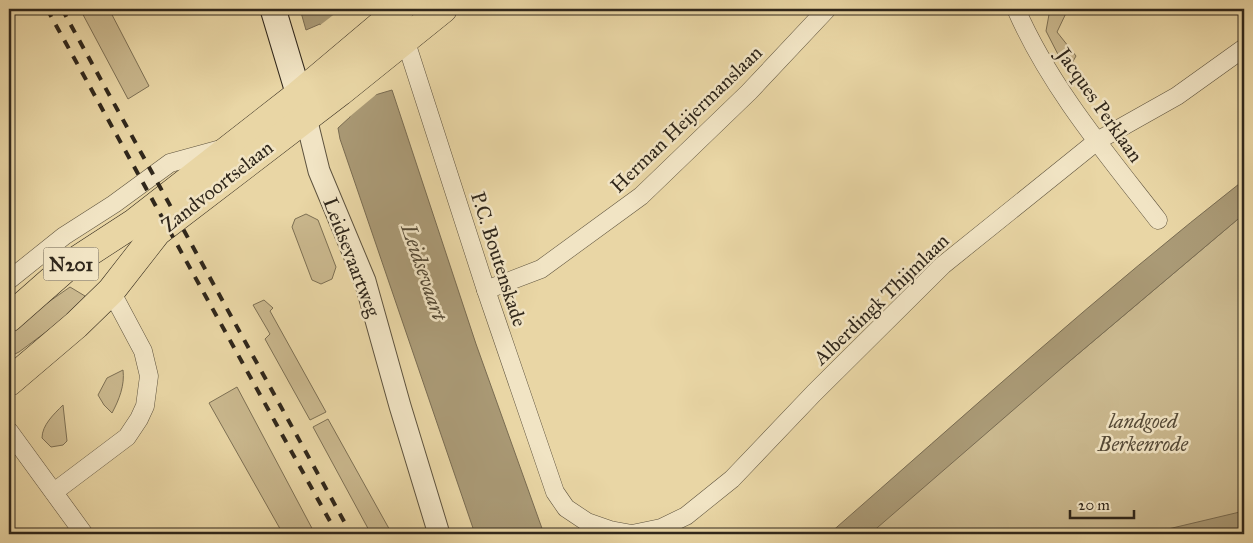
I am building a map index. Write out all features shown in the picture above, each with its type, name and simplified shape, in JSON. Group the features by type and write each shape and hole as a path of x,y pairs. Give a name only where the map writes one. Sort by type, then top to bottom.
{"main road":[{"name":"Leidsevaartweg","path":"273,9 302,106"},
{"name":"Zandvoortselaan","path":"9,382 76,325 111,291 157,232 302,106 336,79 362,41 400,9"},
{"name":"Zandvoortselaan","path":"336,79 370,67 443,9"},
{"name":"Zandvoortselaan","path":"9,318 68,266 134,223 234,145 302,106"},
{"name":"N201","path":"68,266 90,266 101,273 111,291"}],"street":[{"name":"Herman Heijermanslaan","path":"486,290 541,269 642,196 750,92 828,9"},
{"name":"Jacques Perklaan","path":"1016,9 1027,35 1054,80 1097,141 1158,220"},
{"name":"P.C. Boutenskade","path":"405,39 486,290 555,492"},
{"name":"Alberdingk Thijmlaan","path":"555,492 566,508 587,522 624,533 632,534 661,528 686,516 732,479 814,393 943,266 1097,141 1177,96 1244,48"},
{"name":"Leidsevaartweg","path":"302,106 319,171 365,281 439,534"},
{"name":"Zandvoortselaan","path":"9,280 64,236 114,204 170,164 234,145"},
{"path":"54,492 128,437 145,406 149,376 143,351 111,291"},
{"path":"9,431 84,534"}],"green space":[{"path":"80,9 109,9 149,86 128,99"},
{"path":"1050,9 1068,9 1057,32 1076,56 1067,72 1046,31"},
{"path":"306,214 318,220 336,267 332,279 321,284 312,280 292,227 295,219"},
{"name":"landgoed Berkenrode","path":"1244,214 1244,534 851,534 1071,360"},
{"path":"70,287 85,296 81,306 19,352 9,357 9,331"},
{"path":"264,300 273,308 270,311 326,412 310,420 265,339 270,334 253,305"},
{"path":"123,370 121,392 112,413 98,395 107,378"},
{"path":"237,387 315,534 283,534 209,403"},
{"path":"63,405 67,441 63,445 51,447 42,438 44,429 49,420"},
{"path":"328,419 392,534 371,534 313,427"}],"water":[{"name":"Leidsevaart","path":"300,9 348,9 375,95 392,90 476,344 544,534 475,534 340,139 338,128 350,117 320,24 306,30"},
{"path":"1244,180 1244,214 1071,360 870,534 829,534 1086,310"},
{"path":"1244,511 1244,534 1147,534"}],"pier":[{"path":"341,9 351,9 378,93 348,118 319,26"}],"railway":[{"path":"47,9 337,534"},
{"path":"62,9 351,534"}]}
